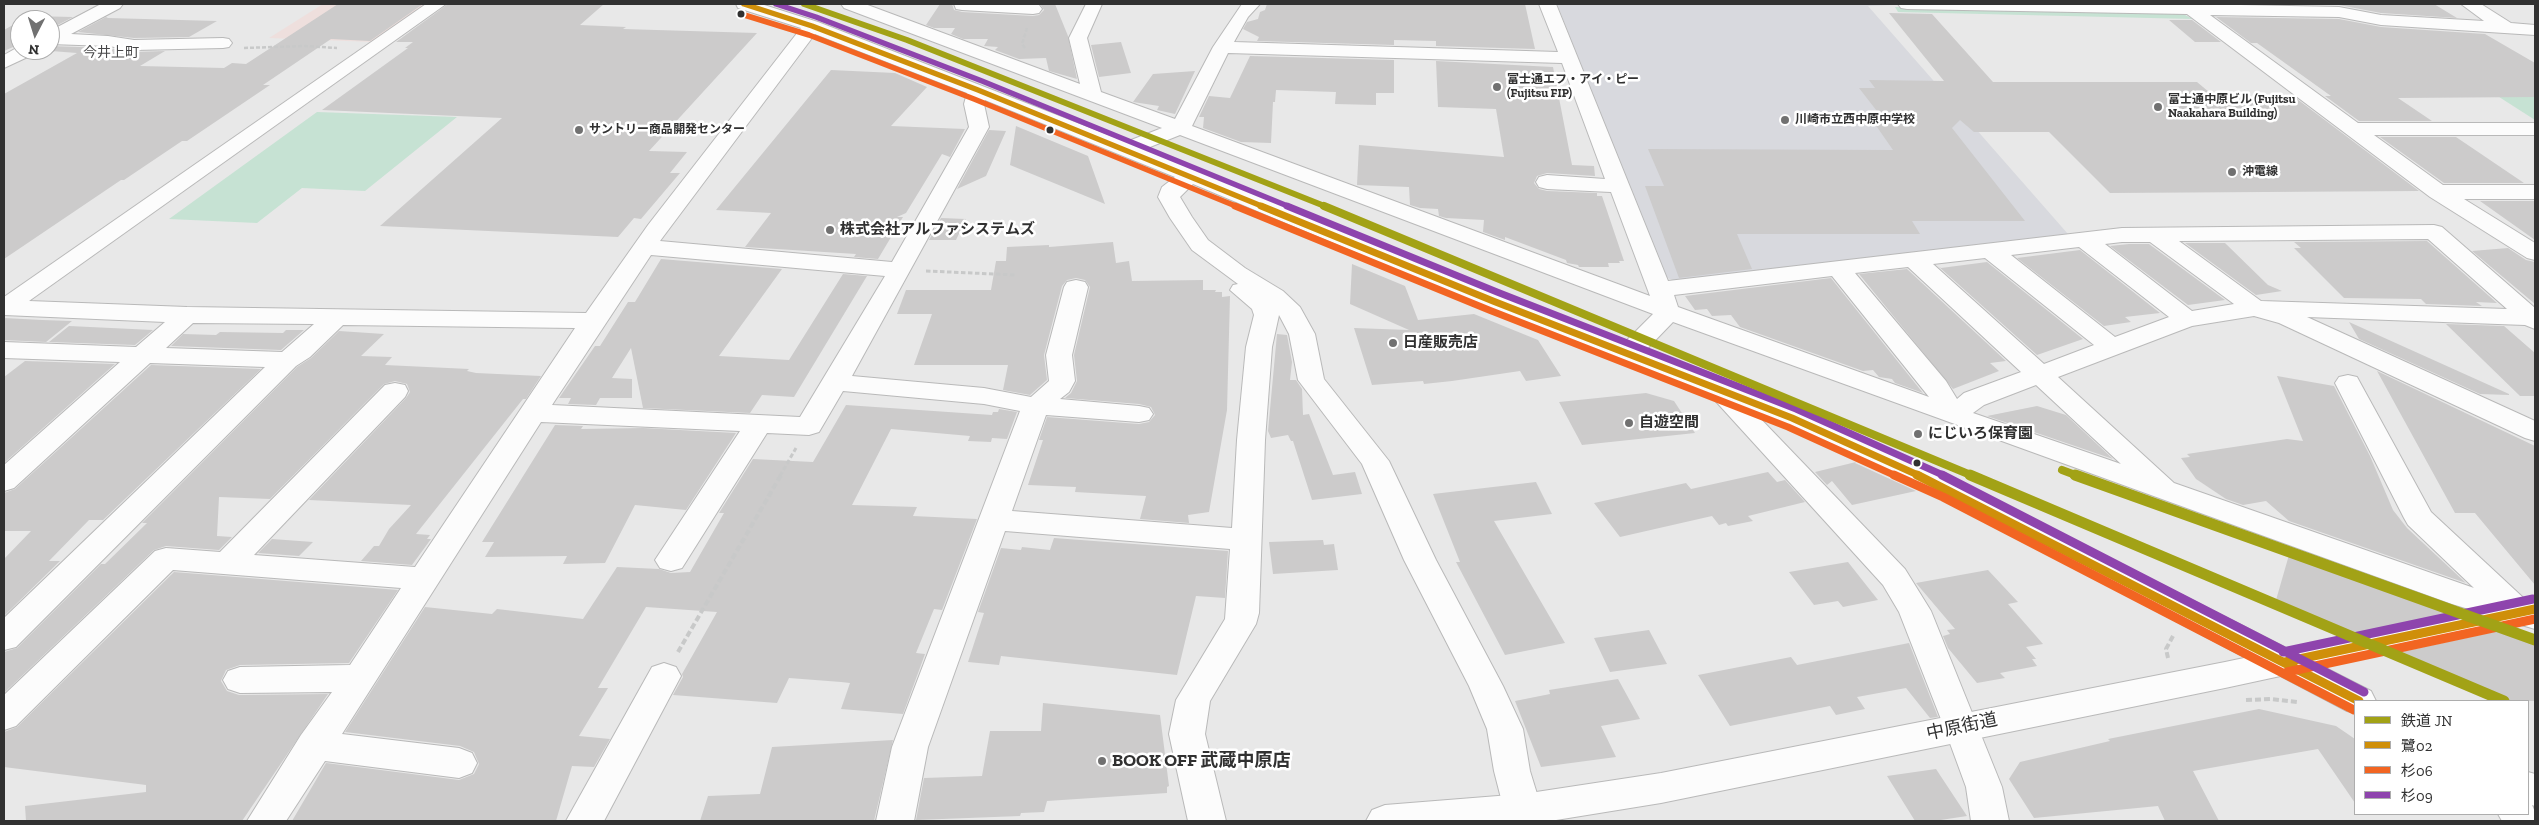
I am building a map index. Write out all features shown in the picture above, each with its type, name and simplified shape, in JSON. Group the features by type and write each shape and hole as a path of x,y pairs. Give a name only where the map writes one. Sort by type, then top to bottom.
{"street":[{"path":"60,33 114,4"},
{"path":"4,308 437,4"},
{"path":"850,4 1181,128 1664,300 1953,415 2463,596 2530,613"},
{"path":"891,18 904,4"},
{"path":"939,36 963,4 1032,9"},
{"path":"1092,95 1078,38 1094,4"},
{"path":"1124,150 1181,128 1222,47 1241,15 1251,4"},
{"path":"1548,4 1664,300"},
{"path":"1907,4 2072,5 2339,12 2381,20 2535,30"},
{"path":"2470,4 2535,46"},
{"path":"755,5 978,90 1627,355 1792,418 1947,488 2357,700"},
{"path":"2191,9 2438,192 2533,250"},
{"path":"266,821 358,678 426,579 534,414 593,321 644,247 812,26"},
{"path":"60,39 108,41 134,45 223,43"},
{"path":"1222,47 1568,58"},
{"path":"534,414 809,426 900,270 979,127 974,104 978,90"},
{"path":"2351,129 2535,129"},
{"path":"1190,175 1170,192 1170,201 1200,245 1237,273 1274,296 1291,312 1302,334 1311,380 1375,461 1420,560 1486,686 1504,729 1512,771 1536,813"},
{"path":"1548,182 1618,186"},
{"path":"2438,192 2535,192"},
{"path":"1627,355 1664,300 1837,267 2154,234 2434,232 2534,319"},
{"path":"2154,234 2255,308 2288,318 2535,432"},
{"path":"2085,240 2187,319"},
{"path":"644,247 900,270"},
{"path":"1991,251 2112,347"},
{"path":"1913,259 2168,491"},
{"path":"1837,267 1937,387 1953,415"},
{"path":"1207,821 1187,734 1194,700 1233,632 1240,624 1243,613 1259,347 1267,315 1263,305 1241,290 1237,273"},
{"path":"895,821 910,747 1036,406 1060,386 1062,380 1059,355 1076,287"},
{"path":"4,308 186,315 593,321"},
{"path":"1953,415 1974,399 2187,319 2255,308 2534,319"},
{"path":"4,481 186,315"},
{"path":"4,638 287,360 301,351 337,317"},
{"path":"5,352 287,360"},
{"path":"834,382 984,396 1036,406 1139,414"},
{"path":"2348,383 2419,518 2530,613"},
{"path":"227,564 396,391"},
{"path":"1720,392 1894,578 1915,611 1984,787 1990,821"},
{"path":"672,560 759,423"},
{"path":"994,520 1246,540"},
{"path":"4,716 95,630 166,559 426,579"},
{"name":"中原街道","path":"1385,821 1536,813 2530,613"},
{"path":"585,821 664,676"},
{"path":"240,680 358,678"},
{"path":"314,745 459,763"}],"path":[{"path":"1032,9 1022,44 1042,72 1040,76"},
{"path":"223,43 251,49 305,46 342,48"},
{"path":"900,270 1018,275"},
{"path":"664,676 809,426"},
{"path":"2159,660 2168,658 2166,649 2176,630"},
{"path":"2242,700 2271,699 2303,703"}],"shaded area":[{"path":"323,4 428,4 374,42 269,38"},
{"name":"川崎市立西中原中学校","path":"1557,4 1891,4 1893,5 1868,6 2068,234 1679,282 1664,277"}],"green space":[{"path":"1895,7 2175,10 2193,19 1898,12"},
{"path":"2458,71 2535,72 2535,120 2496,95"},
{"path":"317,112 457,117 365,191 302,188 257,223 169,219"}],"building":[{"path":"338,4 423,4 370,41 331,39 263,85 270,85 187,141 182,141 124,180 121,180 4,259 4,94 77,53 60,52 60,46 108,48 134,52 165,51 140,66 224,68 232,63 246,64"},
{"name":"サントリー商品開発センター","path":"448,4 604,4 580,25 626,27 623,29 757,33 649,151 687,152 670,173 680,173 641,219 634,218 618,237 380,226 502,118 322,110 408,48 405,48 413,42 396,42"},
{"path":"940,4 952,4 954,10 962,12 1033,16 1039,15 1044,10 1040,4 1055,4 1068,36 1077,79 1049,71 1046,58 1019,59 995,50 998,47 984,46 988,39 963,39 951,34 955,28 934,28 926,25"},
{"path":"1267,4 1525,4 1535,49 1436,46 1436,41 1394,40 1394,45 1257,41 1259,37 1243,29 1247,22 1258,19 1260,12 1265,10"},
{"path":"2271,4 2434,4 2457,18 2381,13 2339,5"},
{"path":"1889,13 1932,14 1993,82 2197,82 2215,97 2293,96 2419,191 2110,193 2049,132 1974,132 1960,120 1952,128 2025,221 1912,221 1920,234 1737,234 1752,269 1679,278 1645,186 1664,186 1648,149 1893,150 1868,114 1880,115 1859,88 1875,88 1869,80 1944,81"},
{"path":"60,17 73,17 60,24"},
{"path":"106,17 217,21 189,37 134,38 78,32"},
{"path":"2216,17 2339,19 2381,27 2485,34 2535,63 2535,97 2398,98 2432,121 2359,121 2325,96 2331,96 2257,43 2251,43"},
{"path":"2169,20 2192,20 2221,42 2195,42"},
{"path":"10,27 10,48 4,51 4,30"},
{"path":"1121,42 1131,73 1099,77 1091,45"},
{"path":"1250,56 1394,60 1394,93 1376,93 1376,105 1335,104 1336,92 1276,90 1275,102 1273,102 1271,143 1241,142 1203,128 1204,117 1199,117 1209,96 1230,98"},
{"path":"1436,61 1553,67 1572,165 1594,166 1595,176 1547,173 1537,176 1534,183 1539,189 1547,191 1597,193 1597,196 1602,196 1624,261 1608,263 1609,267 1579,267 1578,265 1567,263 1566,260 1505,237 1505,240 1483,232 1484,220 1446,218 1439,216 1438,209 1420,208 1410,205 1409,187 1357,185 1359,145 1504,157 1496,109 1438,107"},
{"path":"831,70 895,73 927,87 891,126 965,129 950,157 942,154 906,213 897,217 903,217 878,259 854,257 856,254 745,247 771,213 716,210"},
{"path":"1195,71 1175,114 1157,110 1159,106 1133,102 1153,74"},
{"path":"1016,126 1088,156 1105,204 1010,165"},
{"path":"989,130 1006,131 986,176 957,189"},
{"path":"2380,137 2456,137 2524,183 2444,183"},
{"path":"2480,201 2535,201 2535,240"},
{"path":"941,218 966,219 956,240 929,240"},
{"path":"2427,241 2497,303 2476,302 2482,306 2426,304 2421,299 2344,298 2294,248 2301,248 2294,242"},
{"path":"1113,242 1116,263 1129,261 1132,281 1203,280 1203,290 1216,290 1215,292 1222,292 1222,297 1230,296 1227,410 1209,512 1188,515 1189,523 1140,519 1146,496 1075,492 1076,487 1028,485 1043,440 1039,440 1047,417 1139,424 1149,422 1155,415 1151,407 1139,404 1065,398 1071,393 1077,381 1074,355 1090,287 1085,280 1076,278 1067,280 1062,286 1044,355 1047,380 1030,395 1003,390 1008,365 914,365 932,314 897,314 906,290 991,290 996,261 1006,261 1007,247 1049,245 1049,247"},
{"path":"2185,243 2225,243 2268,285 2282,291 2256,295"},
{"path":"2149,244 2225,300 2188,305 2110,246"},
{"path":"2508,248 2526,260 2535,262 2535,304 2472,251"},
{"path":"2080,250 2160,313 2125,317 2131,322 2104,326 2017,258"},
{"path":"661,259 782,269 719,356 789,360 843,274 867,276 794,397 762,395 750,413 643,408 631,348 612,378 632,379 632,398 600,398 596,405 568,404 571,398 559,398 595,346 600,346 628,302 635,302"},
{"path":"1987,262 2083,339 2037,355 1938,266 1941,268"},
{"path":"1352,264 1405,286 1418,320 1474,314 1538,340 1561,376 1526,381 1520,371 1424,384 1423,381 1372,385 1354,328 1409,330 1350,304"},
{"path":"1907,269 2006,361 1990,363 1999,371 1953,389 1859,274"},
{"path":"1831,278 1923,393 1895,383 1892,379 1879,377 1873,370 1863,371 1740,327 1731,315 1712,316 1707,309 1695,310 1685,296"},
{"path":"4,318 72,321 46,342 4,340"},
{"path":"2349,322 2509,395 2480,394 2359,339"},
{"path":"2446,324 2504,326 2535,353 2535,396 2520,396"},
{"path":"69,326 153,330 135,345 49,342"},
{"path":"286,330 304,330 281,350 171,346 183,334 216,335 220,332 283,333"},
{"path":"339,331 384,334 361,356 392,357 385,365 469,369 467,371 476,373 541,376 526,399 523,399 416,534 430,535 427,539 431,539 412,565 361,561 374,546 379,546 389,529 411,505 309,500 406,398 410,392 407,384 395,381 384,384 270,499 219,497 217,536 232,537 219,550 166,546 154,550 4,693 4,652 17,648 101,564 105,564 147,523 142,523 297,367 311,358"},
{"path":"1277,334 1287,335 1292,362 1290,380 1296,380 1302,389 1303,415 1309,414 1333,475 1355,472 1362,494 1312,500 1293,441 1291,441 1288,435 1271,438 1268,431"},
{"path":"25,361 115,364 4,463 4,377"},
{"path":"151,365 261,369 103,520 89,520 49,561 60,561 4,616 4,559 31,531 4,531 4,493 15,489"},
{"path":"2377,371 2535,446 2535,585 2475,513 2455,513"},
{"path":"2277,376 2334,386 2370,456 2393,510 2407,528 2466,583 2289,521 2266,501 2243,505 2226,499 2196,479 2181,458 2190,457 2187,454 2287,439 2303,441"},
{"name":"自遊空間","path":"1646,393 1674,401 1695,433 1582,445 1559,402"},
{"path":"846,405 992,415 993,412 998,412 999,409 1017,412 1007,439 992,438 991,442 968,441 970,436 891,429 852,505 917,507 913,516 977,519 942,610 934,609 916,653 925,654 903,714 841,709 850,683 841,682 789,678 777,703 673,695 683,677 682,674 717,612 646,607 598,688 608,688 579,736 610,739 594,767 572,766 556,821 292,821 326,763 459,780 474,774 479,764 474,752 460,746 345,732 425,607 492,614 497,609 583,619 617,567 659,569 671,573 690,572 724,513 719,513 753,459 813,462"},
{"path":"2037,406 2066,415 2113,459 1987,416"},
{"path":"555,425 583,426 581,429 643,428 736,433 686,510 635,505 605,563 563,564 567,556 485,557 494,542 482,542"},
{"path":"1856,462 1916,491 1852,505 1832,481 1827,485 1815,472"},
{"path":"1768,472 1777,482 1785,480 1805,502 1748,516 1753,521 1728,526 1726,523 1719,525 1712,516 1620,537 1594,503 1686,483 1691,489"},
{"path":"1536,482 1552,514 1494,521 1565,643 1505,655 1456,562 1460,562 1433,494"},
{"path":"1054,538 1228,551 1225,598 1196,596 1177,675 1001,656 999,665 968,662 984,613 978,612 1001,548 1021,550 1022,547 1050,550"},
{"path":"272,539 313,542 299,556 258,553"},
{"path":"1323,540 1324,545 1334,544 1338,570 1273,574 1269,542"},
{"path":"2291,548 2464,610 2342,636 2274,607"},
{"path":"1848,562 1878,600 1843,607 1838,601 1814,605 1789,572"},
{"path":"1988,570 2018,602 2008,604 2043,644 2026,647 2036,659 2032,659 2037,666 2000,673 2005,678 1977,683 1948,648 1943,636 1950,634 1947,630 1955,629 1916,583"},
{"path":"174,572 398,590 349,663 240,665 226,670 221,681 227,691 239,695 328,694 242,821 26,821 25,806 146,792 146,785 4,767 4,732 17,727"},
{"path":"2512,628 2530,634 2535,639 2535,701 2494,700 2387,655"},
{"path":"1649,630 1667,664 1610,672 1594,638"},
{"path":"1909,643 1938,717 1930,718 1906,688 1857,697 1865,709 1836,715 1830,706 1730,726 1698,675 1791,657 1797,665"},
{"path":"1618,679 1640,719 1601,726 1616,757 1541,767 1515,701 1550,694 1549,690"},
{"path":"1043,703 1160,715 1169,786 1167,787 1167,793 1047,801 1044,812 1021,813 1020,816 916,820 924,778 982,776 990,731 1041,731"},
{"path":"2259,709 2336,726 2354,738 2354,802 2318,749 2193,771 2219,821 2165,821 2158,806 2034,818 2009,779 2020,762 2110,741 2108,739"},
{"path":"893,740 874,821 700,821 708,796 760,794 772,747"},
{"path":"1936,769 1967,816 1934,821 1915,821 1887,776"}],"rail line":[{"name":"JN","path":"804,4 907,40 1397,235 1752,382 2502,700"},
{"name":"JN","path":"2062,470 2535,640"}],"transit line":[{"name":"鷺02","path":"744,4 812,26 978,90 1493,301 1792,418 1947,488 2357,700"},
{"name":"杉09","path":"776,4 816,17 982,81 1497,292 1796,409 1952,479 2364,692"},
{"name":"杉06","path":"741,14 809,35 974,99 1489,310 1788,427 1943,497 2354,710"},
{"name":"杉09","path":"2283,652 2533,599"},
{"name":"鷺02","path":"2285,662 2535,609"},
{"name":"杉06","path":"2287,672 2535,619"}],"place":[{"name":"富士通エフ・アイ・ピー (Fujitsu FIP)","path":"1497,87"},
{"name":"富士通中原ビル (Fujitsu Naakahara Building)","path":"2158,107"},
{"name":"川崎市立西中原中学校","path":"1785,120"},
{"name":"サントリー商品開発センター","path":"579,130"},
{"name":"沖電線","path":"2232,172"},
{"name":"株式会社アルファシステムズ","path":"830,230"},
{"name":"日産販売店","path":"1393,343"},
{"name":"自遊空間","path":"1629,423"},
{"name":"にじいろ保育園","path":"1918,434"},
{"name":"BOOK OFF 武蔵中原店","path":"1102,761"}],"district":[{"name":"今井上町","path":"111,53"}]}
